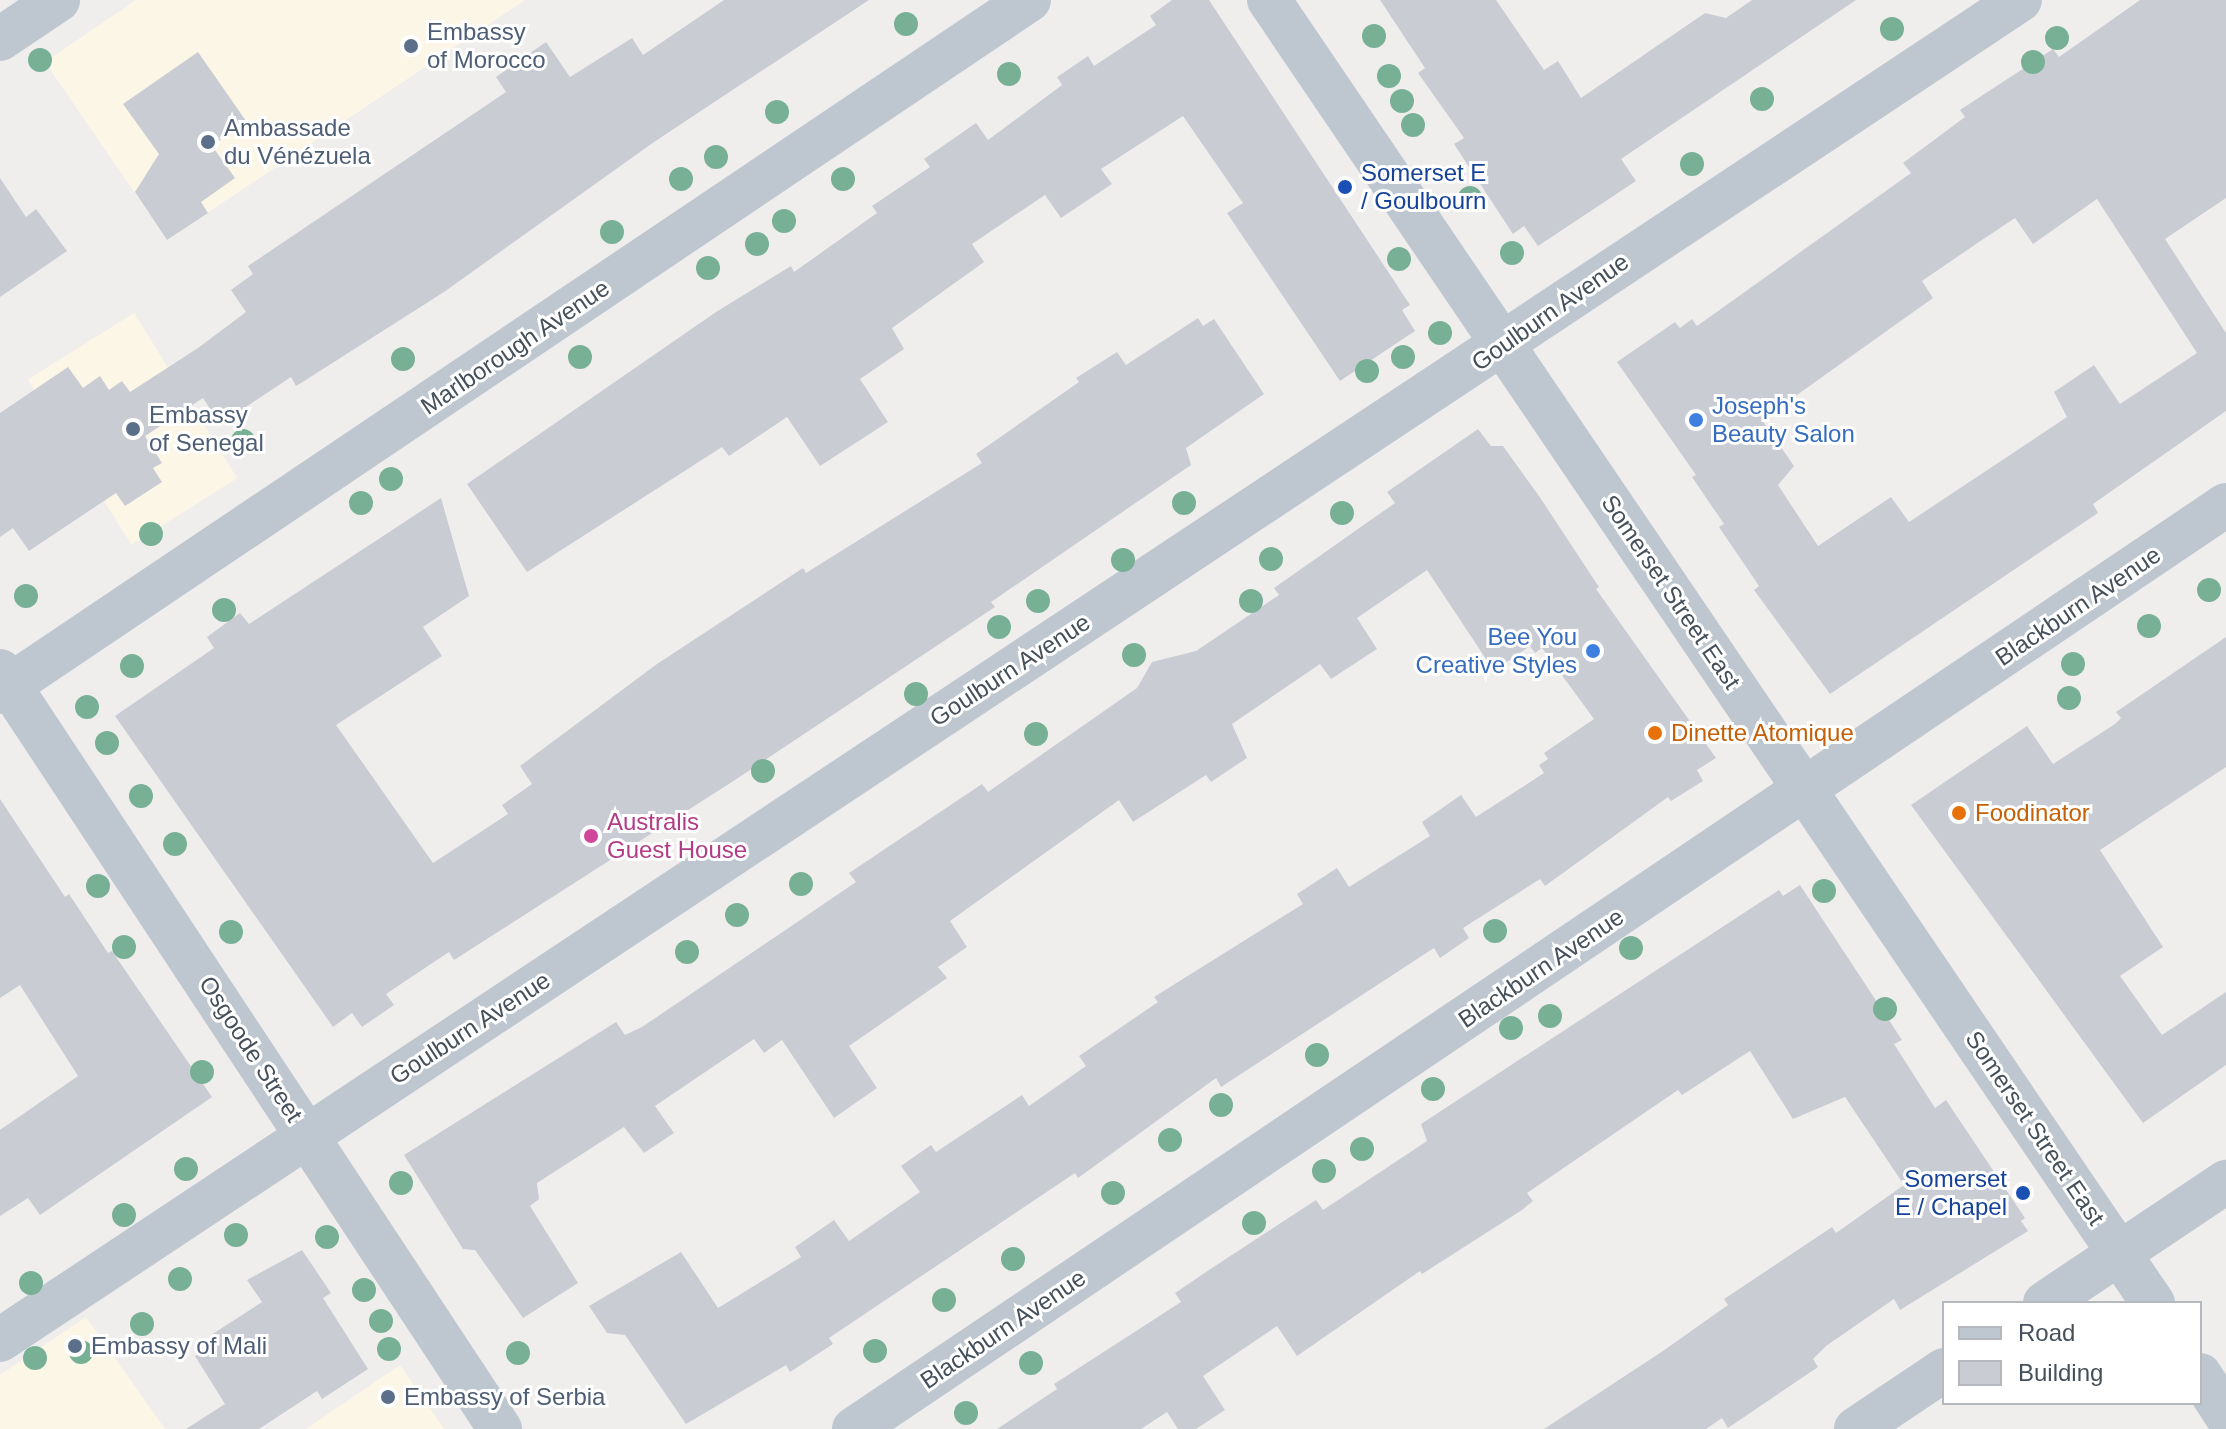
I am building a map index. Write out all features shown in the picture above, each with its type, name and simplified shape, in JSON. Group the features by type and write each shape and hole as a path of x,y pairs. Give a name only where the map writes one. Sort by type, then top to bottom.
{"street":[{"path":"0,39 58,0"},
{"name":"Marlborough Avenue","path":"4,684 1029,0"},
{"name":"Somerset Street East","path":"1269,0 2152,1301"},
{"name":"Goulburn Avenue","path":"0,1340 2020,0"},
{"name":"Blackburn Avenue","path":"854,1429 2226,505"},
{"name":"Osgoode Street","path":"4,684 500,1429"},
{"path":"2048,1301 2226,1182"},
{"path":"1856,1429 1942,1371"},
{"path":"2202,1378 2226,1415"}],"shaded area":[{"name":"Ambassade du Vénézuela","path":"136,0 525,0 167,240 45,62"},
{"name":"Embassy of Senegal","path":"134,313 237,478 131,545 28,379"},
{"name":"Embassy of Mali","path":"86,1317 165,1429 0,1429 0,1375"},
{"name":"Embassy of Serbia","path":"400,1365 444,1429 306,1429"}],"building":[{"path":"724,0 869,0 654,142 444,292 301,383 296,386 291,377 220,424 203,398 145,436 162,463 153,468 162,482 125,506 116,493 29,551 13,528 0,537 0,413 68,367 83,388 100,376 109,390 122,381 130,392 198,348 246,312 231,290 253,274 248,266 506,92 496,77 546,42 570,77 632,38 643,55"},
{"path":"1172,0 1209,0 1410,305 1402,310 1415,331 1340,381 1227,213 1243,203 1183,116 1101,169 1112,184 1061,218 1045,195 972,244 984,262 892,328 904,349 860,379 888,422 820,466 787,417 729,456 722,447 527,572 467,484 716,312 791,266 794,272 877,213 872,206 930,167 924,159 976,123 988,140 1062,85 1057,77 1088,56 1094,66 1156,25 1150,16"},
{"path":"1380,0 1496,0 1544,70 1558,61 1581,98 1705,13 1726,18 1752,0 1856,0 1621,159 1636,181 1538,246 1524,226 1513,234 1454,144 1464,138 1418,73 1425,68"},
{"path":"2140,0 2226,0 2226,198 2165,239 2226,333 2226,411 2093,504 2098,513 1830,694 1754,590 1759,586 1719,527 1724,524 1692,477 1696,475 1617,362 1675,322 1680,328 1692,319 1697,326 1911,173 1903,163 1965,117 1960,110 2053,49 2059,57","holes":["2097,199 2197,353 2120,404 2094,365 2054,392 2067,417 1909,522 1891,497 1818,546 1778,485 1794,466 1762,420 1933,298 1922,281 2015,218 2033,244"]},
{"path":"198,52 246,121 212,146 235,178 201,202 208,213 167,240 135,192 159,154 123,104"},
{"path":"0,178 26,217 36,209 67,251 0,297"},
{"path":"1198,318 1203,326 1214,319 1264,394 1186,448 1191,465 991,602 995,607 735,780 454,960 449,952 386,994 394,1005 362,1027 352,1013 333,1027 115,716 214,648 207,637 240,613 249,624 441,498 469,596 423,627 442,656 336,725 433,863 508,814 502,805 532,784 520,766 657,664 803,568 806,573 982,463 976,454 1079,382 1076,378 1117,352 1126,365"},
{"path":"1478,429 1491,446 1503,446 1599,587 1596,589 1716,758 1697,770 1703,781 1671,801 1668,797 1545,886 1540,879 1463,928 1469,938 1440,958 1434,948 1221,1087 1216,1078 1078,1178 1075,1173 829,1338 833,1344 790,1372 786,1365 686,1424 625,1335 607,1333 589,1306 681,1252 718,1308 801,1257 795,1247 834,1220 849,1241 920,1192 901,1166 931,1145 936,1152 1022,1095 1029,1106 1086,1066 1079,1056 1158,1002 1154,997 1303,904 1297,894 1337,868 1349,887 1430,836 1422,822 1461,795 1476,817 1544,773 1539,765 1548,759 1544,753 1594,719 1542,648 1535,653 1530,646 1494,671 1427,570 1357,618 1377,649 1331,679 1320,664 1232,724 1247,758 1211,782 1206,775 1133,822 1119,800 950,921 967,947 938,967 947,978 849,1046 877,1088 834,1118 782,1040 764,1053 754,1039 655,1106 674,1133 644,1153 624,1127 537,1183 539,1199 530,1206 578,1283 523,1318 475,1250 463,1249 404,1155 616,1022 625,1035 642,1027 856,882 849,873 982,784 988,792 1137,688 1152,662 1196,651 1279,595 1274,588 1395,503 1387,492"},
{"path":"2226,637 2226,767 2100,850 2163,947 2120,976 2162,1035 2226,992 2226,1065 2143,1123 1911,805 2027,726 2053,764 2115,724 2121,718 2116,712"},
{"path":"0,799 65,897 69,894 108,953 112,951 212,1097 40,1215 28,1198 0,1216 0,1130 78,1076 20,985 0,998"},
{"path":"1800,885 1902,1040 1894,1044 1935,1108 1946,1100 2025,1218 2021,1221 2028,1231 1900,1310 1894,1299 1826,1346 1813,1359 1818,1367 1728,1428 1722,1418 1706,1429 1544,1429 1728,1305 1724,1299 1832,1227 1836,1233 1904,1185 1845,1097 1793,1119 1750,1051 1682,1095 1678,1090 1527,1193 1533,1201 1522,1210 1422,1274 1420,1271 1297,1356 1277,1326 1203,1376 1225,1410 1196,1429 1178,1429 1167,1412 1141,1429 997,1429 1057,1389 1054,1384 1181,1302 1175,1293 1215,1266 1316,1200 1323,1210 1427,1141 1421,1124 1779,890 1783,896"},
{"path":"302,1250 331,1293 323,1298 368,1369 322,1399 317,1391 259,1429 186,1429 225,1404 195,1356 216,1342 211,1335 262,1302 247,1280"}],"place":[{"name":"Embassy of Morocco","path":"411,46"},
{"name":"Ambassade du Vénézuela","path":"208,142"},
{"name":"Somerset E / Goulbourn","path":"1345,187"},
{"name":"Joseph's Beauty Salon","path":"1696,420"},
{"name":"Embassy of Senegal","path":"133,429"},
{"name":"Bee You Creative Styles","path":"1593,651"},
{"name":"Dinette Atomique","path":"1655,733"},
{"name":"Foodinator","path":"1959,813"},
{"name":"Australis Guest House","path":"591,836"},
{"name":"Somerset E / Chapel","path":"2023,1193"},
{"name":"Embassy of Mali","path":"75,1346"},
{"name":"Embassy of Serbia","path":"388,1397"}]}
